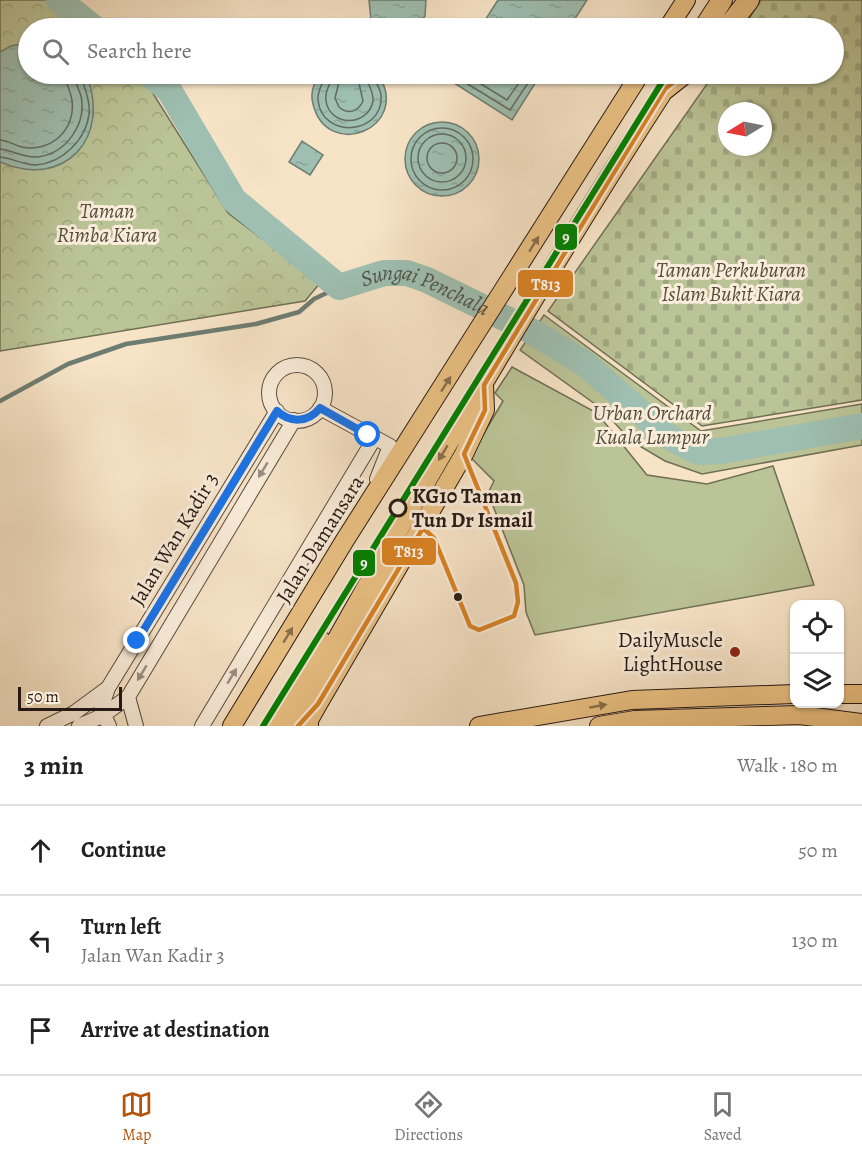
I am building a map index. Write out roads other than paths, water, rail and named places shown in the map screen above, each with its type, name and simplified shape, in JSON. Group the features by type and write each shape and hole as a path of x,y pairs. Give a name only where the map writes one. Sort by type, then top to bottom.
{"highway":[{"path":"710,18 722,0"},
{"path":"735,18 749,0"}],"main road":[{"path":"674,18 686,0"},
{"name":"Jalan Damansara","path":"232,726 368,504 470,347 634,84"},
{"path":"288,726 393,538 526,312 668,84"},
{"path":"309,726 309,720 318,704 464,454 485,410 484,385"},
{"path":"270,726 337,617 393,538"},
{"path":"844,694 862,693"},
{"path":"479,726 632,700 790,694"},
{"path":"298,726 318,704"},
{"path":"598,726 635,720 799,716 862,723"}],"street":[{"path":"295,365 312,369 323,382 324,400 320,408 306,419 294,420 277,411 270,395 273,379 286,367 295,365"},
{"path":"320,408 390,446 368,504"},
{"name":"Jalan Wan Kadir 3","path":"106,721 102,704 108,688 277,411"},
{"name":"Jalan Wan Kadir 3","path":"79,726 106,721 128,697 294,420"},
{"path":"202,726 365,453 372,436"},
{"name":"Jalan Wan Kadir 3","path":"47,726 74,713 108,688"},
{"path":"128,697 136,726"}],"water":[{"path":"369,0 426,0 424,18 371,18"},
{"path":"498,0 587,0 575,18 486,18"},
{"path":"18,45 18,84 89,84 93,118 87,137 77,152 63,163 45,169 23,169 0,162 0,52"},
{"path":"315,84 382,84 386,93 385,110 377,123 364,131 349,134 334,131 321,122 313,104 312,92"},
{"path":"456,84 535,84 512,120"},
{"path":"435,122 449,122 463,128 473,138 479,152 477,173 463,190 449,196 435,196 421,190 411,180 405,166 405,152 411,138 421,128"},
{"path":"302,141 323,155 310,175 289,162"}],"waterway":[{"path":"59,0 82,18"},
{"name":"Sungai Penchala","path":"162,84 169,90 234,200 339,287 384,273 407,273 427,280 531,331 584,363 669,437 698,452 720,451 862,426"},
{"name":"Sungai Penchala","path":"0,401 68,364 126,344 256,324 299,312 314,299 339,287"}],"place":[{"name":"KG10 Taman Tun Dr Ismail","path":"398,508"},
{"name":"DailyMuscle LightHouse","path":"735,652"}],"park label":[{"name":"Taman Rimba Kiara","path":"107,223"},
{"name":"Taman Perkuburan Islam Bukit Kiara","path":"731,282"},
{"name":"Urban Orchard Kuala Lumpur","path":"652,425"}]}
